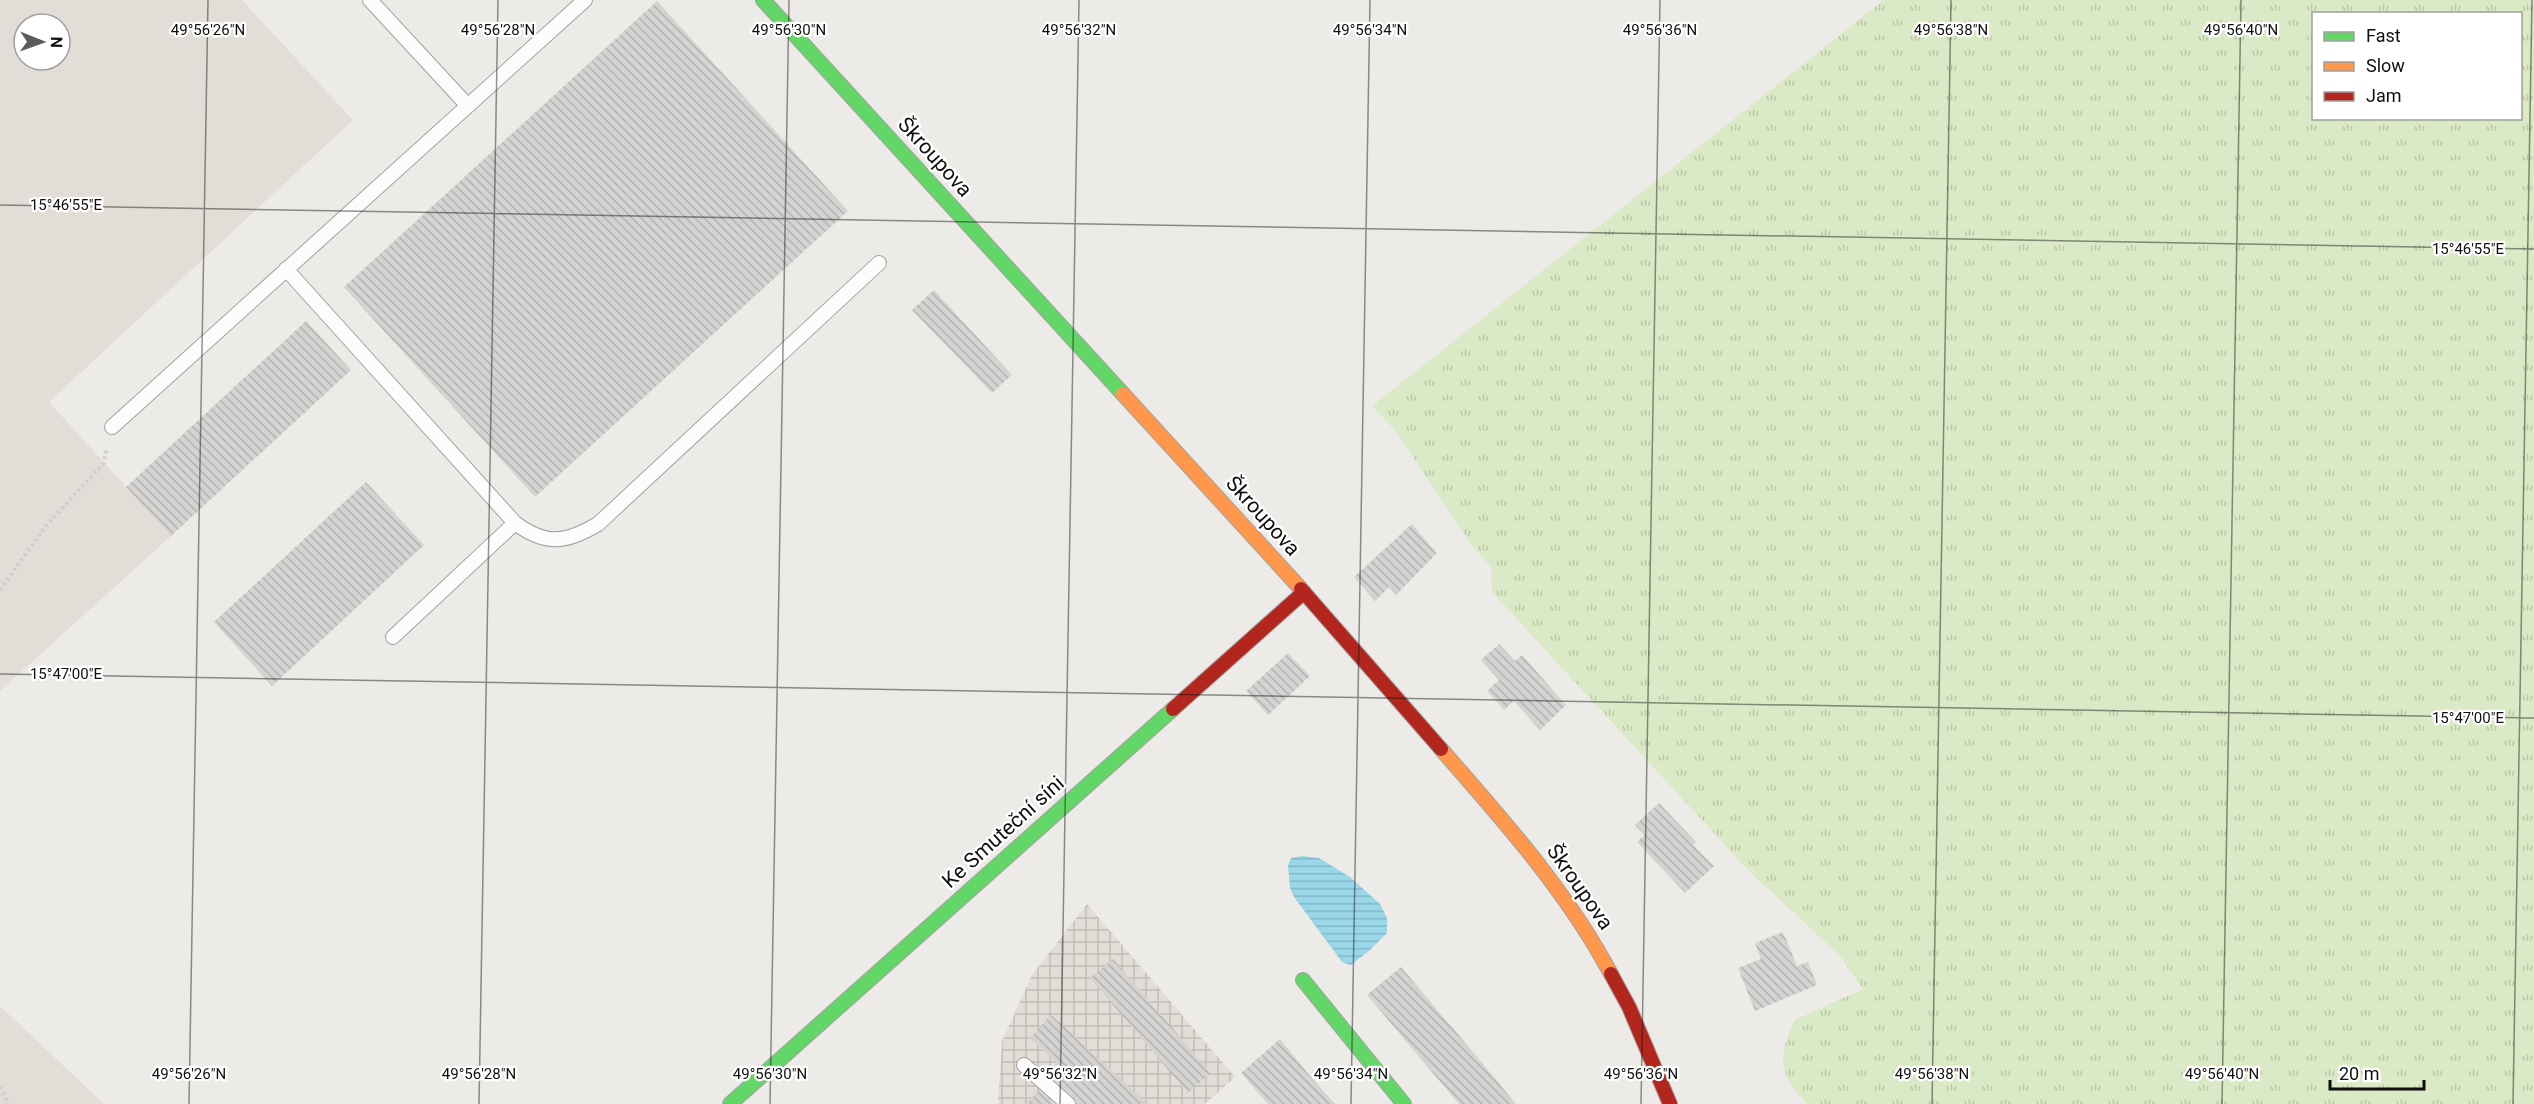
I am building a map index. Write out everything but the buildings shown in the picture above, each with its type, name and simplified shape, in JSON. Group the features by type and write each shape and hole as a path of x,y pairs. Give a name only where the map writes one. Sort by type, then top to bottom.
{"street":[{"name":"Škroupova","path":"763,0 1304,592 1506,822 1560,892 1603,959 1629,1007 1671,1104"},
{"name":"Ke Smuteční síni","path":"730,1104 1304,592"},
{"path":"1303,980 1404,1104"}],"lane":[{"path":"370,0 468,106"},
{"path":"112,427 585,0"},
{"path":"286,269 515,523 535,536 556,540 575,536 598,524 879,263"},
{"path":"393,637 515,523"},
{"path":"1024,1065 1068,1104"}],"path":[{"path":"0,590 45,527 103,464 112,427"},
{"path":"0,1088 8,1104"}],"shaded area":[{"path":"0,0 242,0 353,120 49,402 171,536 0,691"},
{"path":"1087,904 1235,1077 1205,1104 998,1104 1002,1041 1032,975"},
{"path":"0,1006 104,1104 0,1104"}],"green space":[{"path":"1884,0 2534,0 2534,1104 1807,1104 1790,1083 1783,1065 1785,1045 1795,1020 1863,989 1839,955 1748,870 1492,592 1491,567 1473,547 1395,430 1372,406"}],"water":[{"path":"1302,856 1319,858 1350,877 1380,904 1387,918 1387,933 1351,965 1342,962 1294,897 1290,888 1288,866 1291,858"}],"traffic: fast":[{"path":"763,0 1123,394"},
{"path":"730,1104 1173,709"},
{"path":"1303,980 1404,1104"}],"traffic: slow":[{"path":"1123,394 1301,589"},
{"path":"1441,749 1510,829 1554,885 1611,974"}],"traffic: jam":[{"path":"1301,589 1441,749"},
{"path":"1173,709 1304,592"},
{"path":"1611,974 1629,1007 1670,1104"}]}
